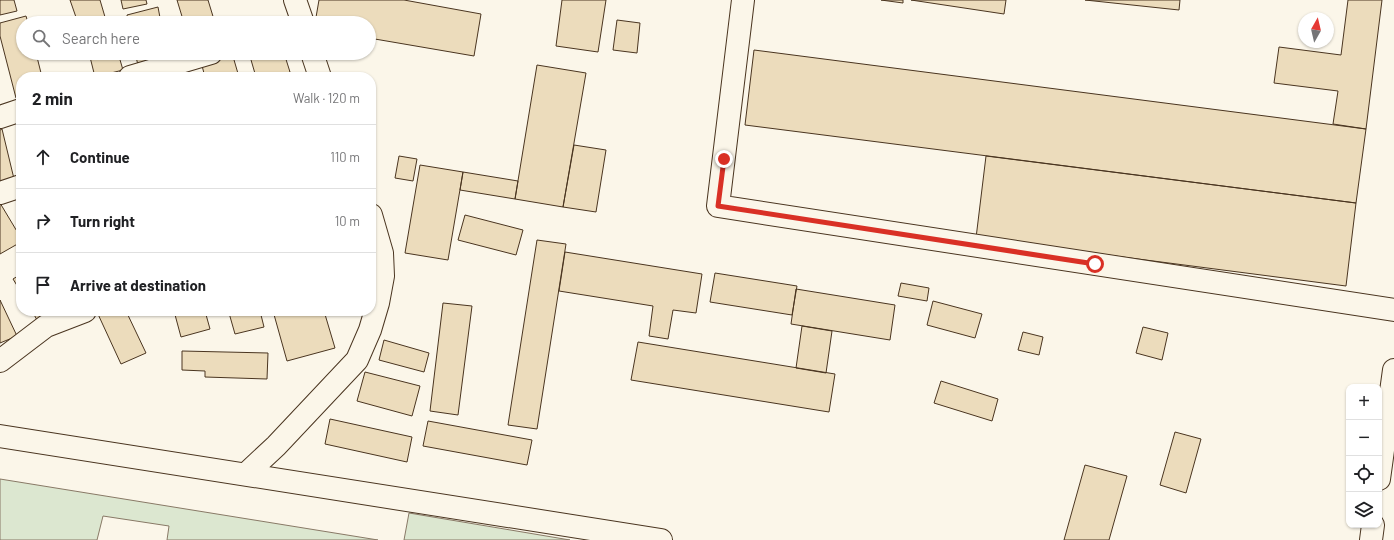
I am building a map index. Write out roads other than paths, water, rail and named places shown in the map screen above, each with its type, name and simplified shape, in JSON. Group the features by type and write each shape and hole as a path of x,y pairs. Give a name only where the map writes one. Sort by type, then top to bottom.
{"street":[{"path":"295,0 301,16"},
{"path":"742,0 718,206 1394,310"},
{"path":"147,72 187,60"},
{"path":"314,60 318,72"},
{"path":"0,117 16,112"},
{"path":"0,193 16,188"},
{"path":"376,233 382,253 383,276 376,310"},
{"path":"0,362 46,326 72,316"},
{"path":"246,474 276,446 357,360 370,330 374,316"},
{"path":"1382,457 1394,370"},
{"path":"0,436 661,540"},
{"path":"1371,540 1373,528"}]}
